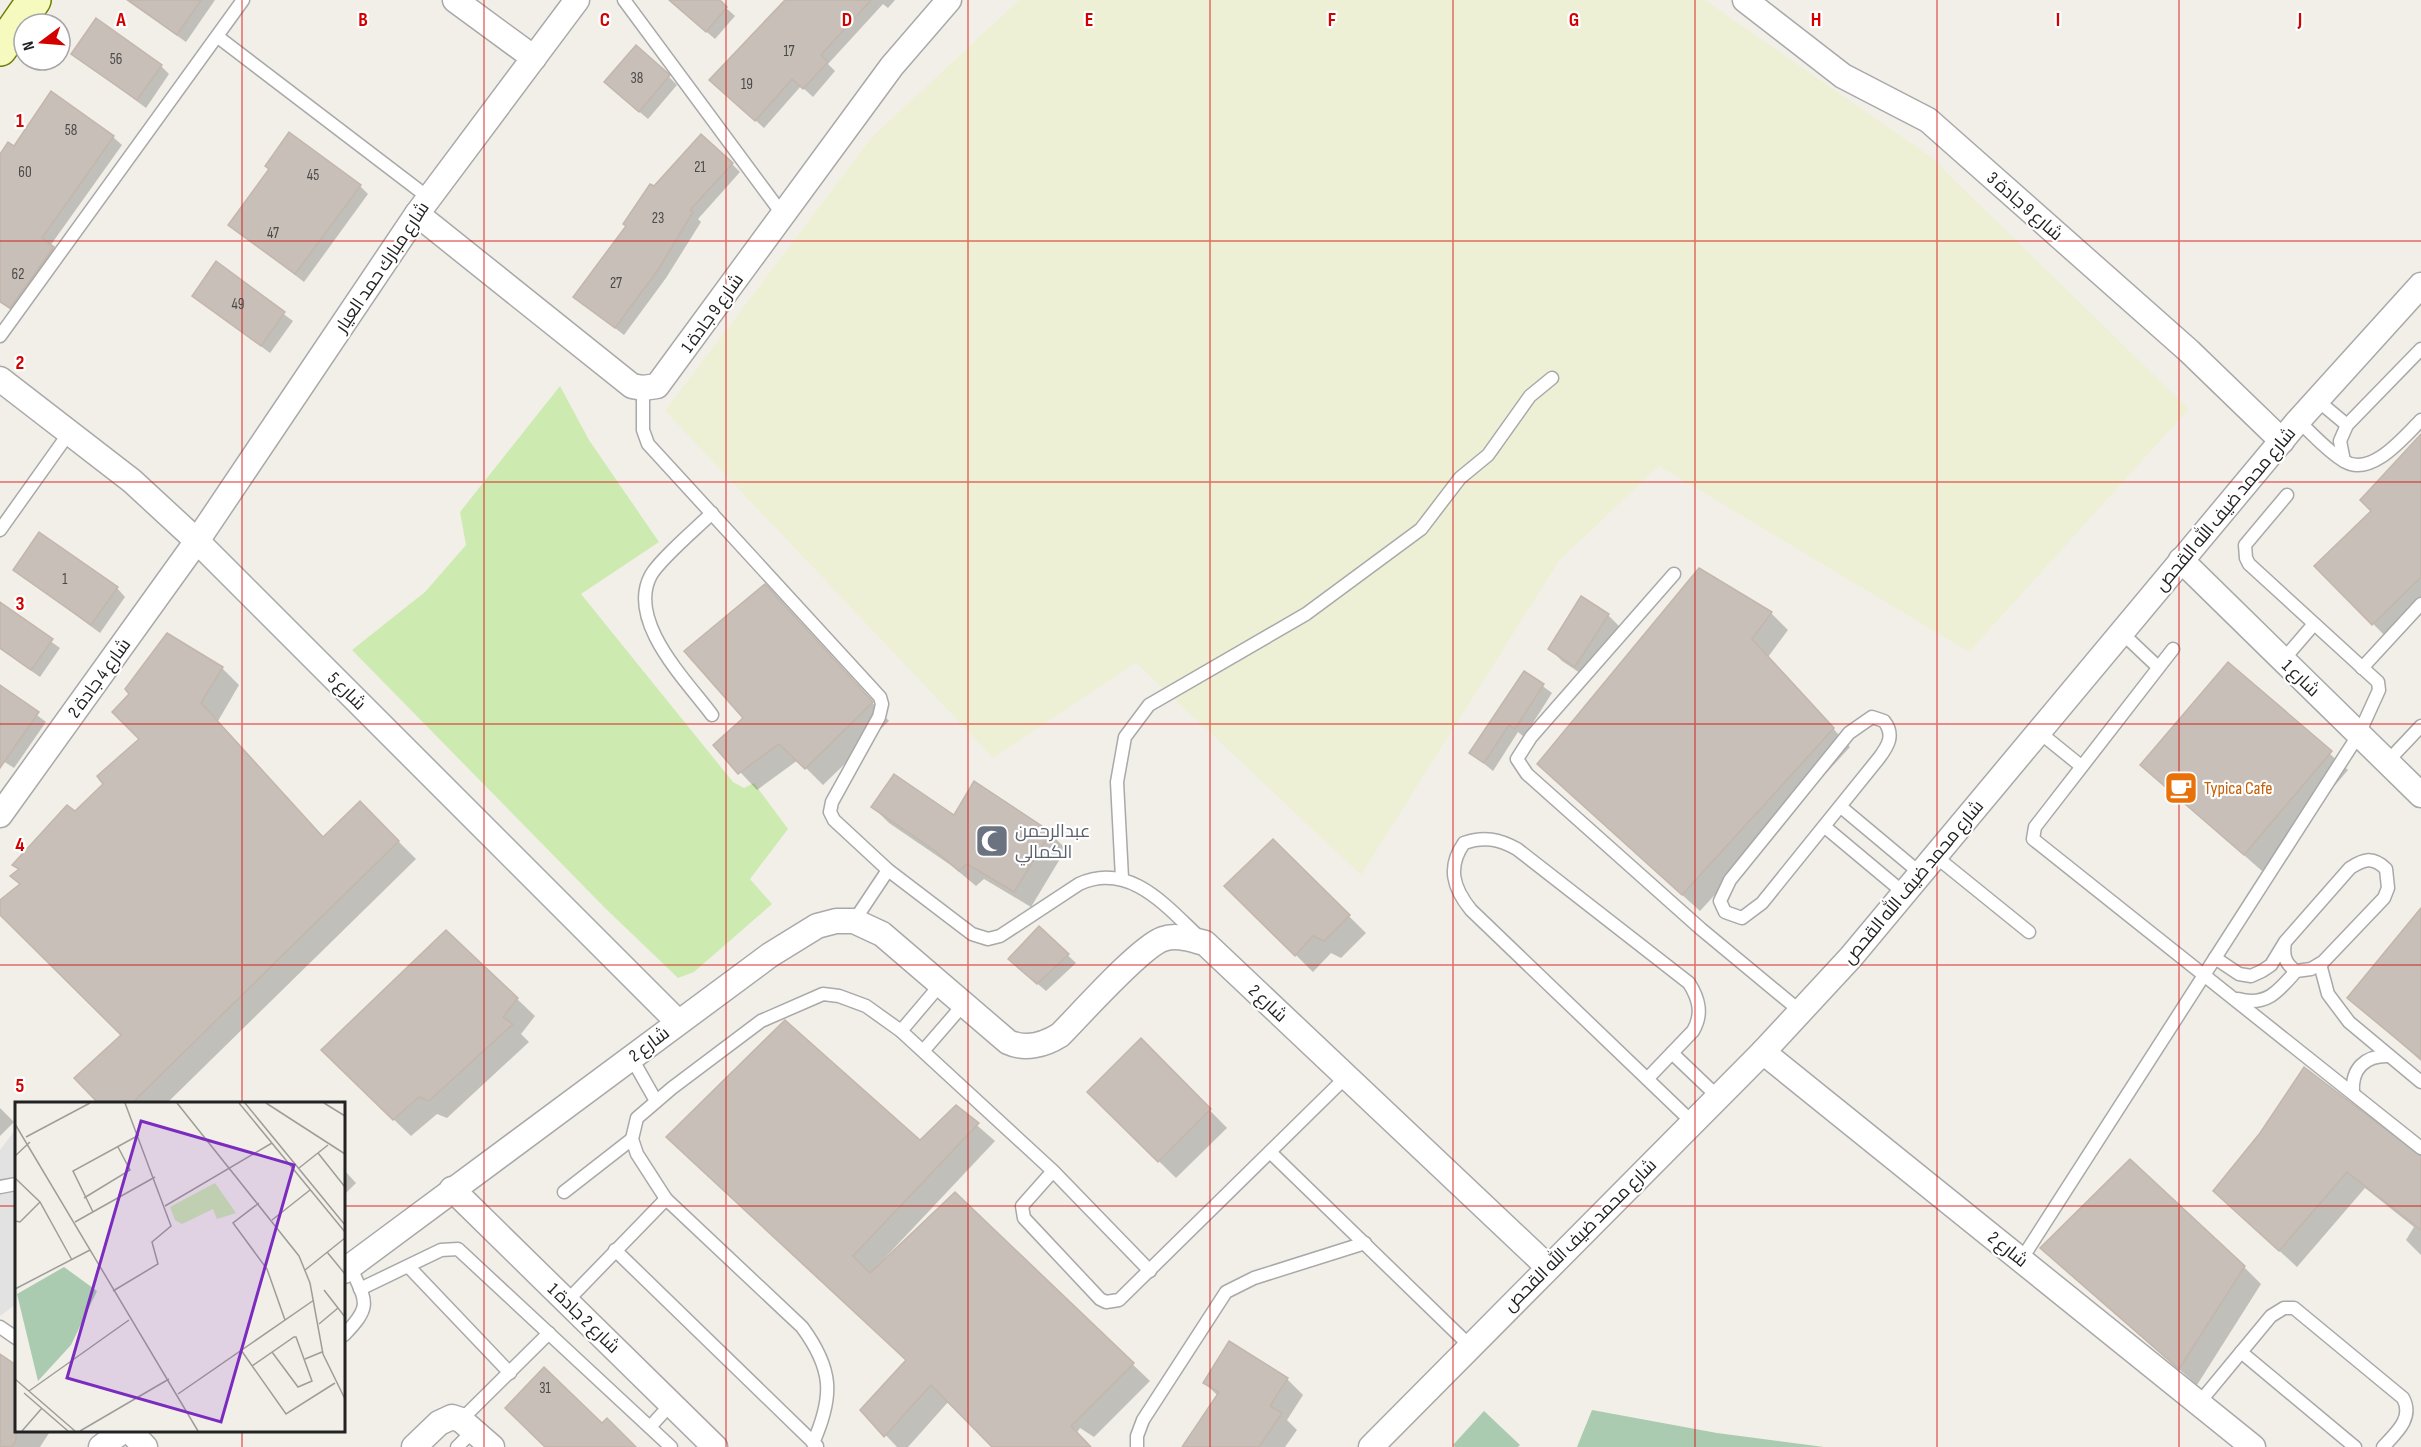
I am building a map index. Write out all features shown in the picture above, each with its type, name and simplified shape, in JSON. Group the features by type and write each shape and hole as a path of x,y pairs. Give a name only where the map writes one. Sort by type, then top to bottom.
{"street":[{"path":"0,49 34,0"},
{"path":"455,0 534,58"},
{"name":"شارع مبارك حمد العيار","path":"197,541 423,206 577,0"},
{"name":"شارع 9 جادة 1","path":"643,388 657,386 663,380 892,66 949,0"},
{"name":"شارع 9 جادة 3","path":"1745,0 1843,76 1928,120 2189,351 2282,441"},
{"path":"423,206 632,386 643,388"},
{"name":"شارع محمد ضيف الله القحص","path":"1371,1447 1763,1052 1851,957 2298,421 2421,285"},
{"name":"شارع 5","path":"0,379 132,481 197,541 678,1022"},
{"name":"شارع 4 جادة 2","path":"0,815 197,541"},
{"name":"شارع 1","path":"2181,560 2421,795"},
{"name":"شارع 2","path":"347,1269 770,955 817,926 836,921 854,921"},
{"path":"854,921 882,934 1008,1042 1023,1046 1044,1043 1060,1035 1144,952 1162,939 1181,937 1205,943"},
{"name":"شارع 2","path":"1205,943 1548,1267"},
{"name":"شارع 2","path":"1763,1052 2253,1447"},
{"name":"شارع 2 جادة 1","path":"452,1189 715,1447"},
{"path":"414,1447 446,1419 452,1417 467,1425 492,1447"},
{"path":"101,1447 123,1432"},
{"path":"130,1432 146,1447"}],"lane":[{"path":"0,336 243,0"},
{"path":"624,0 783,215"},
{"path":"218,37 423,206"},
{"path":"2344,461 2340,441 2347,425 2421,349"},
{"path":"1122,878 1117,782 1125,737 1149,705 1306,614 1421,529 1460,478 1488,455 1530,396 1552,378"},
{"path":"643,388 643,430 648,444 880,697 882,704 879,717 832,802 830,812 834,820 888,870 972,934 988,939 1000,936 1079,884 1090,879 1122,878 1142,887 1163,903 1205,943"},
{"path":"2317,400 2347,425"},
{"path":"2298,421 2344,461 2354,465 2366,464 2382,456 2421,420"},
{"path":"0,530 69,432"},
{"path":"2021,1260 2359,734 2379,690 2378,682 2246,558 2245,545 2287,495"},
{"path":"712,513 652,573 644,591 649,623 659,643 712,715"},
{"path":"1674,574 1531,737 1517,759 1527,774 1596,836 1701,929 1800,1011"},
{"path":"2362,668 2421,604"},
{"path":"2283,660 2314,624"},
{"path":"2122,633 2158,667"},
{"path":"2173,649 2035,827 2033,839 2421,1148"},
{"path":"1879,719 1888,726 1890,740 1825,827 1755,910 1742,918 1725,912 1720,901 1730,880 1849,733 1865,720 1879,719"},
{"path":"2387,762 2421,726"},
{"path":"2039,732 2081,766"},
{"path":"1841,807 2030,932"},
{"path":"1825,827 1904,893"},
{"path":"1647,1079 1698,1022 1698,999 1689,983 1517,849 1503,841 1489,839 1464,843 1453,863 1454,881 1462,898 1647,1079 1692,1122"},
{"path":"2216,958 2239,974 2251,976 2271,965 2285,942 2350,868 2363,860 2378,861 2386,869 2388,880 2384,898 2320,964 2311,969 2295,970 2286,963 2283,954 2285,942"},
{"path":"854,921 888,870"},
{"path":"2320,964 2328,994 2349,1022 2421,1082"},
{"path":"2233,998 2249,1002 2265,999 2277,993 2295,970"},
{"path":"901,1030 940,985"},
{"path":"615,1250 815,1445 824,1417 827,1396 826,1375 819,1351 802,1327 666,1199 637,1154 632,1139 637,1118 761,1021 823,994 839,996 866,1006 901,1030 1053,1171 1150,1272"},
{"path":"924,1050 963,1005"},
{"path":"1672,1053 1717,1096"},
{"path":"2353,1094 2352,1083 2361,1065 2369,1059 2389,1056"},
{"path":"631,1057 656,1101"},
{"path":"1053,1171 1027,1199 1022,1212 1024,1218 1100,1299 1106,1302 1119,1300 1346,1077"},
{"path":"564,1192 632,1139"},
{"path":"1270,1152 1470,1346"},
{"path":"0,1187 15,1184"},
{"path":"567,1301 666,1199"},
{"path":"1137,1447 1137,1436 1143,1420 1226,1292 1254,1278 1365,1244"},
{"path":"360,1288 441,1250 458,1250 466,1254 671,1447"},
{"path":"409,1267 510,1373"},
{"path":"345,1334 361,1317 365,1307 360,1288 347,1269"},
{"path":"2199,1403 2277,1310 2294,1308 2403,1398 2407,1406 2407,1417 2383,1447"},
{"path":"457,1447 467,1425 510,1373 549,1333"},
{"path":"2241,1352 2355,1447"},
{"path":"650,1427 671,1404"}],"green space":[{"path":"1019,0 1705,0 1931,157 2189,409 1969,652 1659,466 1559,561 1361,875 1136,663 993,758 665,411 872,137"},
{"path":"560,386 589,440 659,542 581,594 733,782 744,788 754,783 788,829 750,879 772,904 694,972 678,978 605,908 352,650 425,592 466,545 460,512"},
{"path":"1592,1410 1717,1433 1824,1447 1577,1447"},
{"path":"1484,1411 1520,1445 1518,1447 1455,1447 1453,1445"}],"shaded area":[{"path":"15,1130 15,1305 0,1316 0,1150"}],"building":[{"path":"128,0 201,0 177,35"},
{"path":"669,0 720,0 727,7 706,32"},
{"path":"785,0 871,0 821,55 828,62 803,89 792,79 755,121 709,80"},
{"path":"96,18 162,65 137,100 72,53"},
{"path":"636,45 670,75 639,112 604,82"},
{"path":"51,91 114,136 42,238 54,247 10,308 0,302 0,154 8,142 14,146"},
{"path":"289,132 361,185 295,274 228,225 269,169 265,166"},
{"path":"701,134 733,163 690,210 693,212 658,270 615,328 573,297 626,226 623,224 650,184 654,186"},
{"path":"216,261 285,312 261,346 192,296"},
{"path":"2421,434 2421,577 2372,625 2314,566 2371,511 2360,500"},
{"path":"39,532 118,587 91,625 13,570"},
{"path":"1699,568 1772,612 1752,639 1834,728 1682,895 1537,764"},
{"path":"765,584 873,702 805,769 779,744 738,774 713,745 743,718 684,651"},
{"path":"1581,596 1609,614 1575,667 1548,649"},
{"path":"0,602 53,639 31,670 0,648"},
{"path":"167,633 223,667 201,703 323,837 360,801 399,841 133,1102 97,1102 74,1078 121,1035 0,915 0,900 20,884 10,876 19,869 12,865 67,805 75,811 103,784 97,776 139,739 112,712 129,694 125,689"},
{"path":"2228,662 2332,751 2244,855 2140,765"},
{"path":"1524,671 1544,684 1515,729 1509,725 1484,763 1469,753"},
{"path":"0,685 39,712 0,768"},
{"name":"عبدالرحمن الكمالي","path":"894,774 954,815 974,781 1051,832 1014,892 967,864 959,871 934,850 871,807"},
{"path":"1273,839 1350,915 1324,941 1313,936 1295,956 1224,886"},
{"path":"2421,908 2421,1059 2347,998"},
{"path":"1039,926 1069,954 1037,984 1008,959"},
{"path":"446,930 518,998 503,1017 513,1024 429,1101 419,1097 393,1120 321,1050"},
{"path":"785,1020 920,1140 956,1105 979,1123 853,1256 870,1273 955,1192 1134,1363 1071,1426 1091,1447 992,1447 931,1385 884,1437 860,1410 906,1360 666,1137"},
{"path":"1141,1038 1211,1109 1158,1162 1087,1092"},
{"path":"2304,1067 2421,1156 2421,1230 2347,1172 2279,1251 2213,1191 2260,1133"},
{"path":"2130,1159 2245,1266 2179,1369 2040,1248"},
{"path":"1229,1341 1288,1378 1270,1406 1282,1413 1259,1447 1182,1447 1219,1392 1203,1383"},
{"path":"0,1354 15,1364 16,1440 12,1447 0,1447"},
{"path":"544,1367 602,1423 607,1418 636,1447 545,1447 505,1408"}],"place":[{"name":"Typica Cafe","path":"2181,788"},
{"name":"عبدالرحمن الكمالي","path":"992,841"}]}
